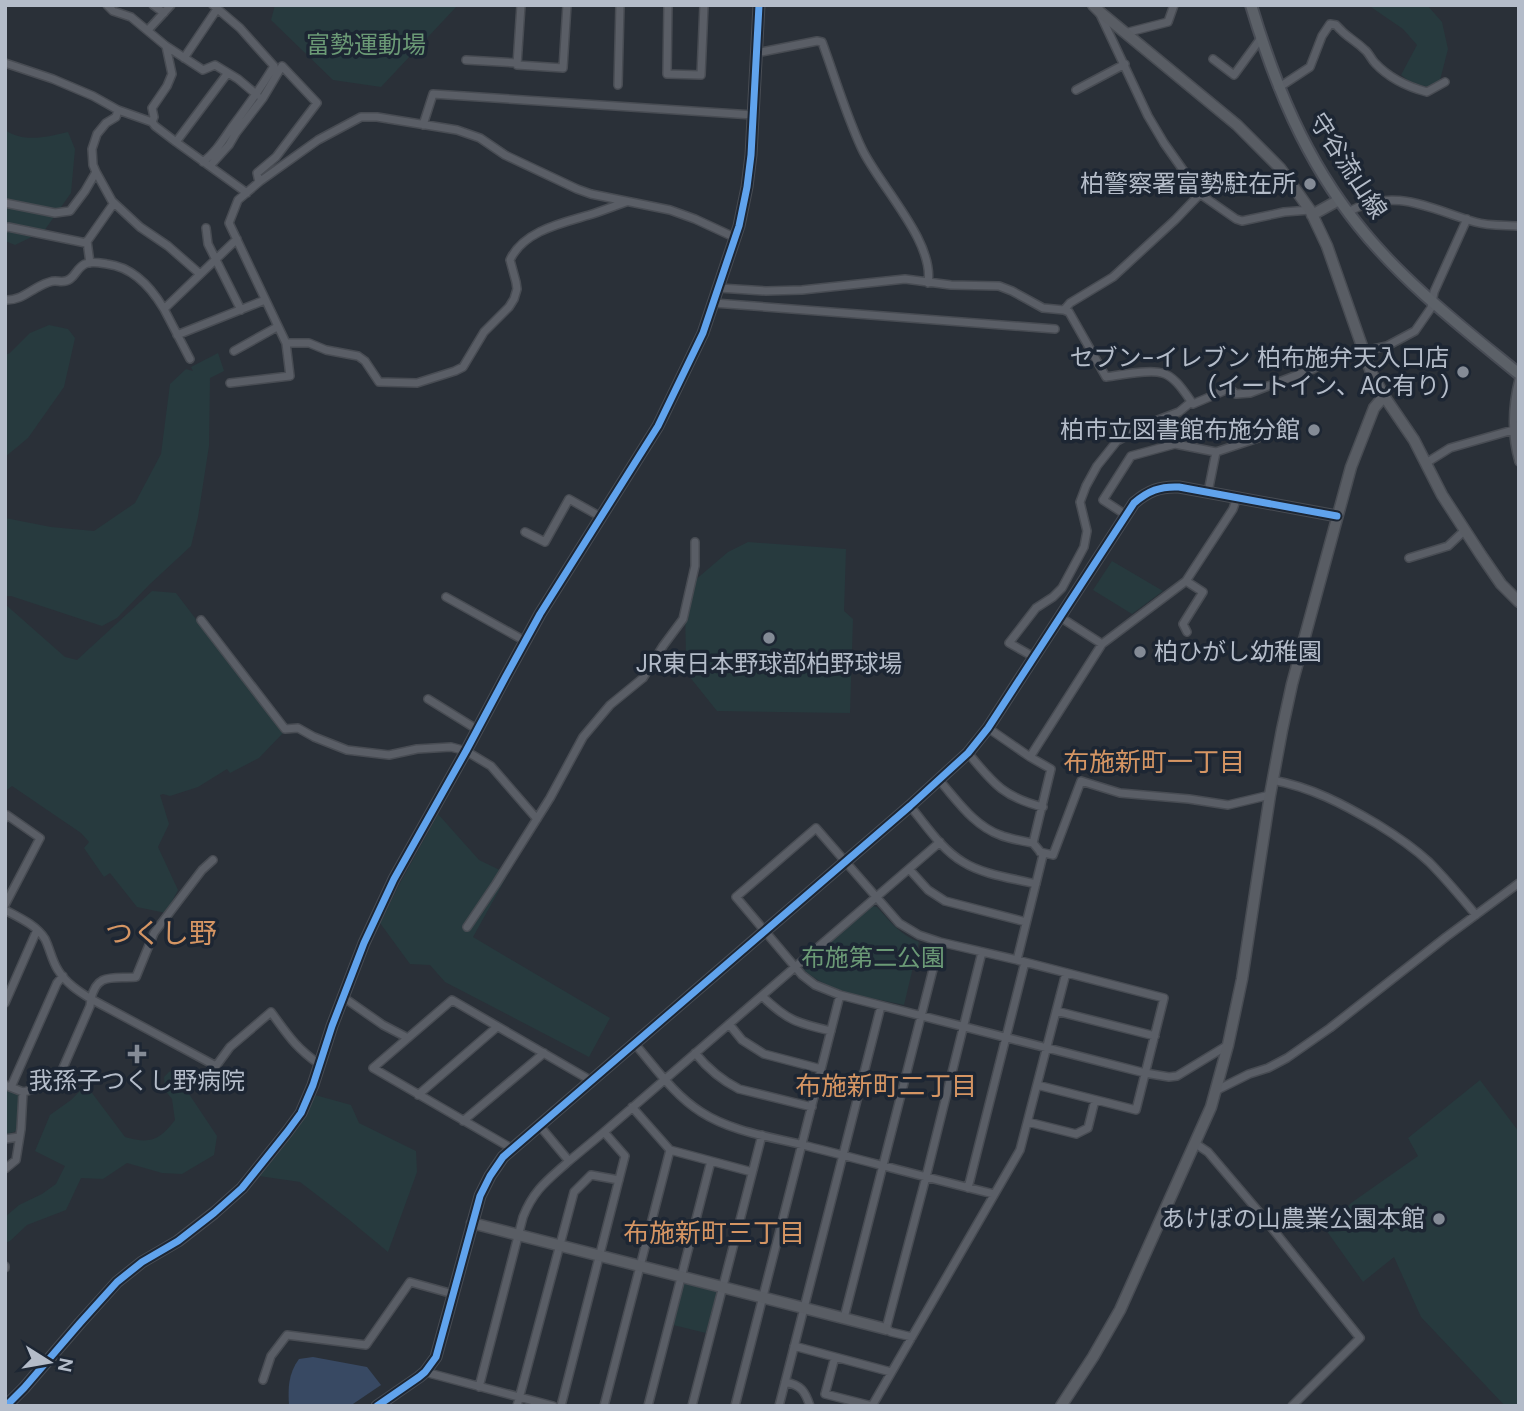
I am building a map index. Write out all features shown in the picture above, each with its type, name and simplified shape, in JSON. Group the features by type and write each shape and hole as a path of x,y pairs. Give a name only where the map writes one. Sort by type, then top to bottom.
{"main road":[{"name":"守谷流山線","path":"1253,6 1278,88 1309,150 1339,200 1374,244 1432,300 1519,374"}],"street":[{"path":"107,5 113,11 131,17 184,58 204,70 215,65 257,95"},
{"path":"153,5 164,13"},
{"path":"148,30 171,5"},
{"path":"517,63 521,5"},
{"path":"466,60 563,68 567,5"},
{"path":"618,85 620,5"},
{"path":"668,5 667,74 701,75 704,5"},
{"path":"6,1406 117,1282 142,1262 188,1233 242,1188 300,1113 379,909 525,641 658,426 703,333 736,238 747,187 759,5"},
{"path":"1125,33 1168,22 1174,5"},
{"path":"184,58 215,7 240,28 274,66 257,95 206,164"},
{"path":"1096,9 1252,139 1280,168 1311,213 1334,263 1371,372 1384,396 1414,440 1442,495 1501,584 1519,602"},
{"path":"1096,9 1148,116 1200,194 1242,221 1284,212 1311,213 1339,200"},
{"path":"1278,88 1310,67 1322,36 1330,24 1336,25 1345,36 1366,50 1376,64 1390,76 1413,88 1427,92 1445,82"},
{"path":"1213,60 1234,75 1261,38"},
{"path":"756,53 822,42 862,149 916,232 925,258 928,283"},
{"path":"152,122 152,108 172,74 166,46"},
{"path":"5,63 53,79 118,110 152,122 247,193"},
{"path":"1076,90 1125,64"},
{"path":"206,164 229,145 282,66 317,103 276,157 257,173 259,182"},
{"path":"176,142 227,74"},
{"path":"423,125 433,94 753,115"},
{"path":"118,110 116,117 106,123 97,134 92,149 96,172 114,202 140,227 168,246 200,274"},
{"path":"230,383 290,376 286,343 229,223 238,200 318,141 361,117 377,117 457,130 480,138 505,155 577,189 670,210 736,238"},
{"path":"5,203 55,213 70,211 96,172"},
{"path":"1064,310 1069,303 1113,276 1200,194"},
{"path":"1348,212 1361,204 1403,200 1425,204 1482,224 1519,226"},
{"path":"5,228 86,243 114,202"},
{"path":"286,343 309,343 358,356 365,361 380,382 417,383 455,371 463,366 484,332 513,299 517,289 510,260 514,250 522,242 564,221 628,202"},
{"path":"719,288 802,290 905,279 951,285 999,286 1044,308 1069,312 1106,377 1162,373 1179,385 1193,404 1226,390 1236,394 1250,393 1323,363 1387,346 1415,331 1431,308 1434,292 1466,219"},
{"path":"206,228 208,244 241,310"},
{"path":"164,309 237,239"},
{"path":"87,241 90,263"},
{"path":"6,298 24,296 52,281 71,279 76,271 87,263 120,265 139,278 164,309 190,359"},
{"path":"177,335 265,300"},
{"path":"714,303 1055,329"},
{"path":"234,351 277,327"},
{"path":"1519,379 1514,401 1513,430 1519,462"},
{"path":"1061,1406 1120,1310 1207,1120 1217,1090 1242,979 1272,780 1293,684 1337,516 1358,448 1374,408 1384,396"},
{"path":"1034,657 1009,643 1036,607 1062,588 1084,547 1087,531 1080,502 1097,466 1116,442 1150,423 1179,412 1191,402"},
{"path":"1426,463 1450,448 1513,430"},
{"path":"1126,515 1103,500 1131,456 1175,444 1216,452 1258,438"},
{"path":"1208,492 1216,452"},
{"path":"377,1406 425,1372 436,1357 480,1196 489,1176 511,1148 910,806 968,753 988,728 1134,503 1154,489 1166,486 1337,516"},
{"path":"1030,757 1102,644 1186,581 1233,509 1237,497"},
{"path":"524,532 545,542 569,499 601,517"},
{"path":"1409,558 1448,546 1465,530"},
{"path":"467,927 550,798 589,729 610,705 643,678 683,619 695,566 695,542"},
{"path":"1186,581 1203,592 1183,624 1187,632"},
{"path":"446,597 525,641"},
{"path":"1060,617 1102,644"},
{"path":"201,620 285,729 298,728 347,750 388,755 417,749 451,747 466,751 491,766 537,819"},
{"path":"428,699 478,730"},
{"path":"988,728 1051,769 1032,843"},
{"path":"968,753 1003,791 1012,797 1043,807"},
{"path":"939,780 987,830 1032,843 1043,855 1026,922 1006,1037 968,1188"},
{"path":"1272,780 1316,792 1393,834 1428,861 1476,915"},
{"path":"1040,852 1053,855 1082,782 1121,793 1228,805 1270,795"},
{"path":"910,806 951,853 972,867 1036,884"},
{"path":"5,818 7,815 40,838 5,907 37,930 44,939 57,970 72,987 216,1066 230,1047 271,1012 298,1048 319,1064"},
{"path":"1037,1085 1136,1110 1145,1073 1155,1036 1164,998 940,942 908,930 816,828 736,897 795,967 815,985 840,995 1145,1073 1169,1077 1177,1076 1228,1045"},
{"path":"479,1387 518,1236 528,1202 537,1189 940,842"},
{"path":"63,976 57,983 8,1086 23,1092 56,1084 90,1006 96,983 101,979 136,977 154,933 202,870 213,860"},
{"path":"909,869 929,890 945,901 1026,922"},
{"path":"1217,1090 1238,1078 1287,1058 1519,883"},
{"path":"5,1003 37,930"},
{"path":"844,1318 940,942"},
{"path":"886,1329 982,952"},
{"path":"835,1357 825,1394 872,1406 1020,1150 1066,973"},
{"path":"735,1406 840,995"},
{"path":"762,996 791,1020 831,1031"},
{"path":"343,997 383,1025 408,1038"},
{"path":"511,1148 373,1068 452,1000 590,1080"},
{"path":"779,1406 881,1006"},
{"path":"1056,1011 1155,1036"},
{"path":"729,1024 742,1040 764,1054 821,1069"},
{"path":"418,1095 497,1027"},
{"path":"634,1043 665,1080 692,1106 728,1126 994,1194"},
{"path":"463,1121 544,1053"},
{"path":"695,1053 712,1072 730,1084 812,1107"},
{"path":"5,1169 16,1160 23,1092"},
{"path":"1028,1122 1076,1134 1088,1128 1095,1100"},
{"path":"632,1107 670,1150 752,1172"},
{"path":"539,1125 569,1161"},
{"path":"561,1406 625,1156 604,1132"},
{"path":"692,1406 762,1135"},
{"path":"5,1139 19,1137"},
{"path":"1196,1144 1208,1152 1252,1204 1360,1338 1292,1406"},
{"path":"604,1406 670,1150"},
{"path":"648,1406 711,1161"},
{"path":"517,1406 573,1192 592,1174 619,1180"},
{"path":"472,1223 912,1337"},
{"path":"263,1380 271,1356 287,1335 366,1345 410,1282 453,1294"},
{"path":"794,1346 891,1372"},
{"path":"425,1372 554,1406"},
{"path":"785,1382 796,1384 806,1394 812,1406"}],"green space":[{"name":"富勢運動場","path":"275,5 458,5 381,87 333,80 271,20"},
{"path":"1368,5 1427,5 1442,22 1448,49 1440,80 1428,87 1410,82 1401,75 1417,45 1403,29"},
{"path":"5,130 28,138 68,132 75,149 71,193 44,231 15,245 5,241"},
{"path":"49,325 68,329 75,338 64,387 28,438 5,457 5,355 30,333"},
{"path":"218,353 224,371 210,378 209,446 191,546 117,618 102,626 5,596 5,518 51,527 94,531 135,503 161,454 170,384 186,369 193,371 191,367"},
{"name":"JR東日本野球部柏野球場","path":"748,542 846,549 844,611 853,619 850,713 717,711 689,676 685,611 694,581 728,552"},
{"path":"1112,561 1163,591 1132,614 1093,590"},
{"path":"152,591 176,593 283,733 259,758 230,773 227,769 198,787 170,796 160,795 169,824 158,847 178,890 166,913 137,907 110,873 104,877 84,848 89,842 81,833 12,786 5,789 5,604 65,657 77,660"},
{"path":"438,814 479,860 508,874 473,937 610,1018 589,1057 445,982 430,965 410,964 380,923"},
{"name":"布施第二公園","path":"872,906 877,907 901,932 919,942 904,1005 838,989 825,984 803,969 805,964"},
{"path":"180,1067 182,1082 217,1136 214,1155 182,1174 162,1173 127,1163 103,1179 81,1178 66,1210 27,1225 5,1243 5,1217 19,1205 56,1184 65,1166 35,1151 50,1115 86,1085 125,1137 153,1139 175,1120 172,1099 165,1090 164,1077"},
{"path":"1480,1080 1519,1132 1519,1406 1505,1406 1421,1317 1394,1257 1363,1282 1326,1230 1351,1203 1418,1156 1408,1138"},
{"path":"5,1087 19,1096 17,1130 5,1134"},
{"path":"315,1095 351,1105 359,1123 416,1151 417,1172 388,1252 300,1182 259,1176 297,1128"},
{"path":"684,1283 717,1292 706,1333 673,1325"}],"water":[{"path":"313,1357 367,1367 381,1385 350,1406 289,1406 290,1381 295,1365 299,1359"}],"cycle path":[{"path":"6,1406 117,1282 142,1262 178,1241 242,1188 301,1113 364,943 394,879 540,614 658,426 703,333 739,226 747,187 759,5"},
{"path":"377,1406 419,1377 436,1357 480,1196 503,1157 968,753 988,728 1134,503 1155,490 1179,487 1337,516"}],"place":[{"name":"柏警察署富勢駐在所","path":"1310,184"},
{"name":"セブン-イレブン 柏布施弁天入口店 (イートイン、AC有り)","path":"1463,372"},
{"name":"柏市立図書館布施分館","path":"1314,430"},
{"name":"JR東日本野球部柏野球場","path":"769,638"},
{"name":"柏ひがし幼稚園","path":"1140,652"},
{"name":"我孫子つくし野病院","path":"137,1054"},
{"name":"あけぼの山農業公園本館","path":"1439,1219"}],"district":[{"name":"布施新町一丁目","path":"1154,762"},
{"name":"つくし野","path":"161,933"},
{"name":"布施新町二丁目","path":"886,1086"},
{"name":"布施新町三丁目","path":"714,1233"}]}
